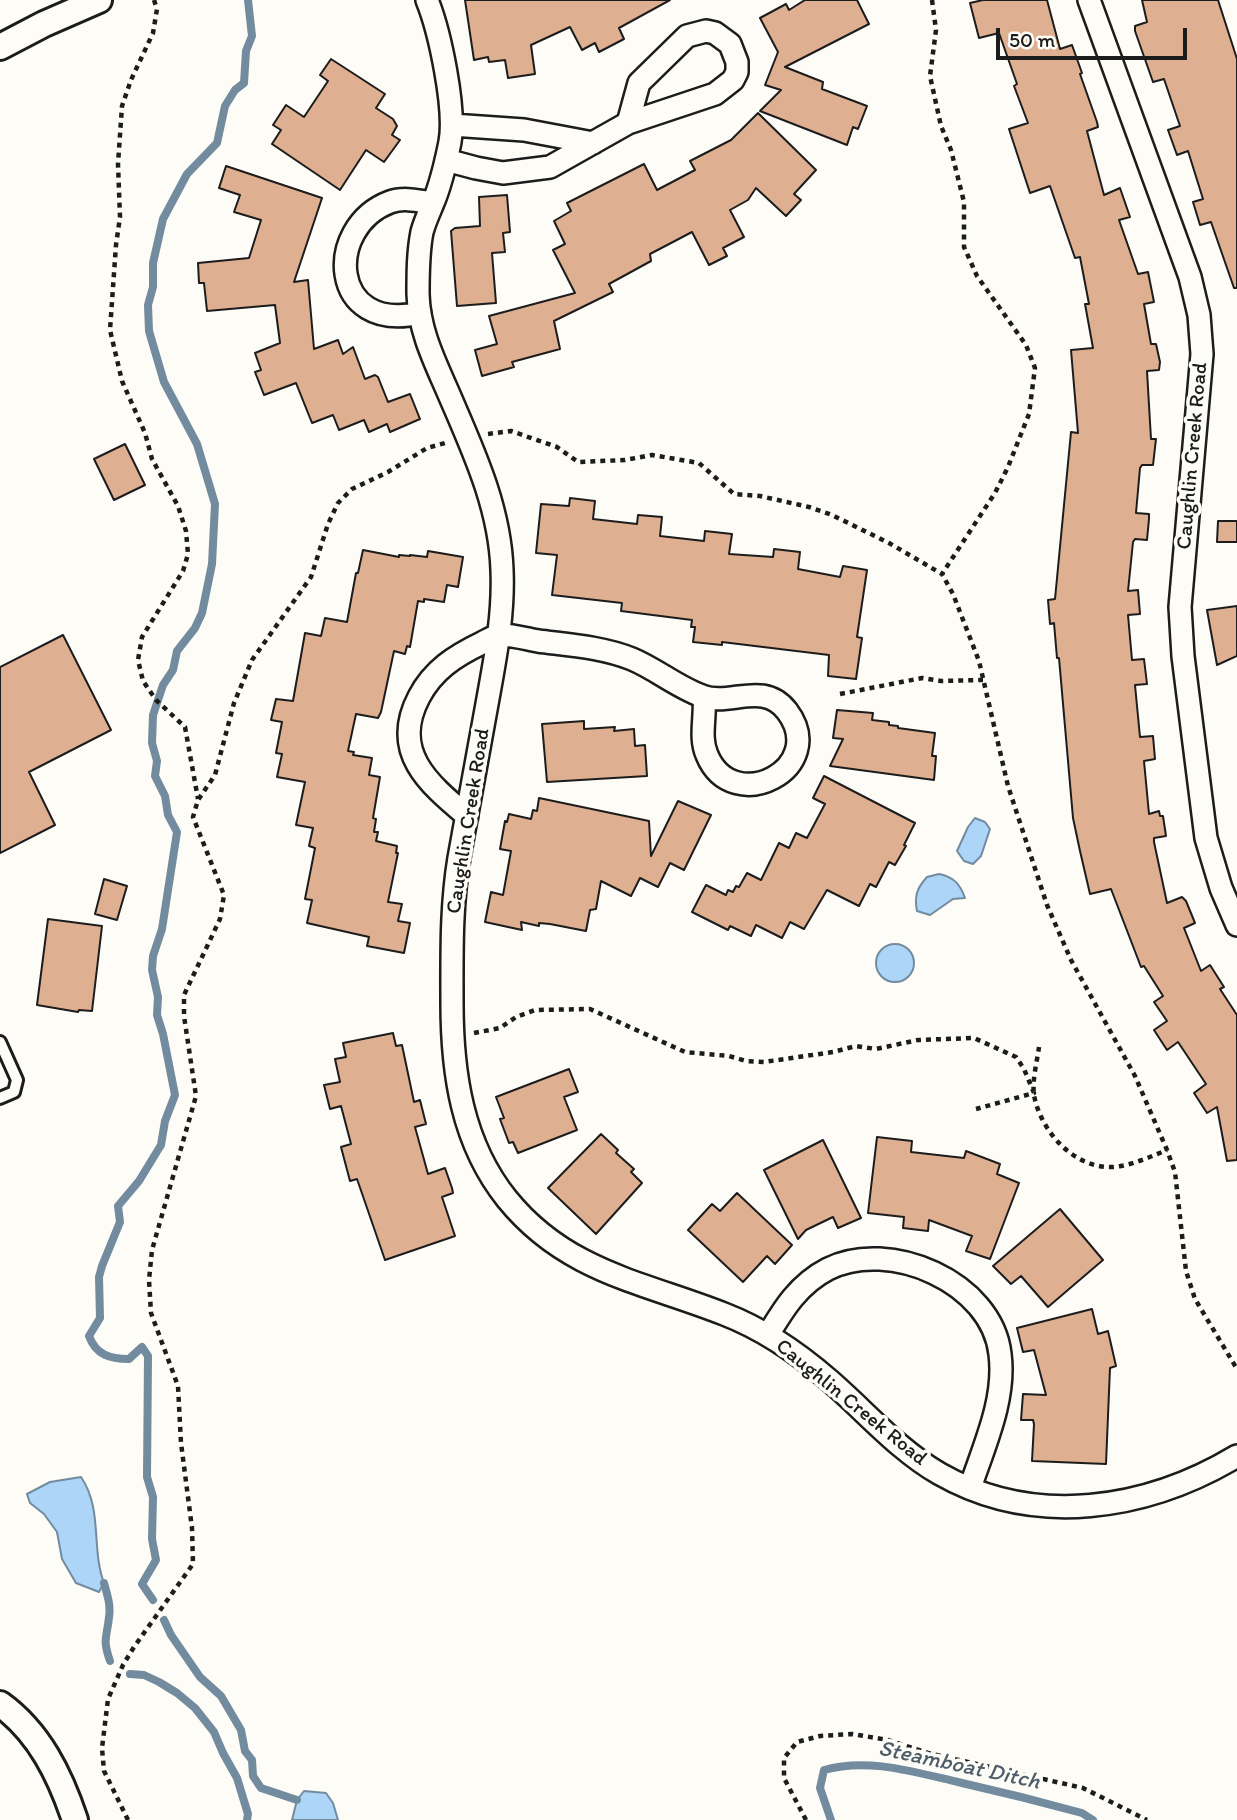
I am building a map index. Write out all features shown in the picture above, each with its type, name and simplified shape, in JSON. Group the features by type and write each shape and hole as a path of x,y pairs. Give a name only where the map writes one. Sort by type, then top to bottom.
{"street":[{"path":"0,47 60,7 99,0"},
{"name":"Caughlin Creek Road","path":"427,0 438,26 453,125 446,160 424,224 419,250 420,313 431,354 490,497 499,533 502,573 500,635 458,863 452,919 453,1038 457,1084 466,1123 484,1164 507,1199 533,1226 564,1251 597,1269 728,1315 768,1335 804,1359 906,1451 940,1474 971,1488 1010,1501 1049,1507 1091,1507 1133,1500 1174,1488 1237,1456"},
{"name":"Caughlin Creek Road","path":"1088,0 1190,277 1199,315 1202,354 1180,607 1182,643 1206,838 1221,888 1237,925"},
{"path":"446,160 489,171 515,173 551,167 628,123 715,94 727,86 737,72 737,62 730,44 706,30 680,41 668,57 639,83 628,123"},
{"path":"453,125 524,130 593,143"},
{"path":"420,313 392,316 370,309 358,300 347,285 345,262 349,244 359,228 380,208 406,199 433,203"},
{"path":"467,816 422,776 414,760 410,740 416,701 428,681 445,664 466,650 500,635 614,653 634,660 704,698 750,695 775,701 796,725 798,745 790,764 777,776 759,785 741,783 721,774 707,757 704,745 704,698"},
{"path":"768,1335 790,1299 808,1281 830,1268 856,1261 880,1260 899,1263 940,1275 962,1288 979,1305 992,1325 1000,1351 1002,1378 971,1488"},
{"path":"0,1704 40,1744 59,1778 75,1820"}],"lane":[{"path":"0,1042 17,1080 14,1092 0,1098"}],"path":[{"path":"154,0 157,9 153,33 122,106 118,164 120,217 110,330 121,381 145,433 152,458 178,506 186,531 188,554 183,571 142,637 138,660 143,681 149,691 185,727 198,800"},
{"path":"932,0 936,30 930,76 941,126 951,150 964,202 964,247 977,276 1026,345 1035,368 1030,414 1008,467 995,493 942,574"},
{"path":"128,1820 104,1771 102,1748 108,1699 134,1647 193,1564 178,1386 151,1313 149,1280 152,1250 196,1096 184,1016 184,995 220,919 224,895 193,817 198,800 215,775 234,703 252,660 311,577 328,524 338,503 352,489 388,472 427,448 466,437 511,430 557,447 578,463 652,455 699,463 734,494 760,496 831,515 889,543 942,574 979,661 1008,786 1046,905 1071,960 1135,1076 1167,1150 1175,1172 1186,1271 1195,1299 1237,1369"},
{"path":"840,694 922,678 941,681 983,680"},
{"path":"453,1038 499,1028 516,1017 535,1010 590,1009 685,1052 729,1056 746,1061 787,1060 856,1046 876,1049 918,1040 974,1038 1016,1057 1034,1093 1040,1116 1055,1139 1075,1157 1095,1166 1119,1166 1167,1150"},
{"path":"1034,1093 1039,1047"},
{"path":"976,1109 1034,1093"},
{"path":"806,1820 784,1778 784,1758 797,1742 820,1736 852,1734 888,1740 928,1753 1083,1788 1147,1820"}],"water":[{"path":"975,818 985,822 990,829 981,856 973,864 964,861 957,851"},
{"path":"939,874 956,882 965,898 953,899 930,915 917,911 916,897 921,885 927,877"},
{"path":"895,944 909,949 914,963 909,977 895,982 881,977 876,963 881,949"},
{"path":"81,1477 88,1489 95,1516 98,1557 104,1583 99,1592 76,1583 62,1559 57,1532 44,1514 30,1503 27,1494 50,1482"},
{"path":"304,1791 326,1793 333,1803 338,1820 292,1820 297,1800"}],"building":[{"path":"465,0 670,0 619,28 624,39 599,52 595,43 582,50 570,27 531,45 535,74 508,78 505,60 489,62 488,57 474,60"},
{"path":"805,0 857,0 869,24 785,67 823,82 822,89 867,106 858,129 853,127 847,145 760,111 781,90 765,85 778,52 760,18 786,4 789,10"},
{"path":"983,0 1047,0 1060,49 1072,45 1097,122 1098,127 1087,131 1104,195 1120,188 1130,217 1119,220 1138,274 1148,272 1154,302 1144,304 1151,344 1156,344 1160,362 1159,370 1147,371 1151,439 1156,439 1153,465 1142,465 1140,468 1136,513 1149,514 1149,519 1147,540 1135,539 1133,542 1128,591 1138,590 1140,614 1128,615 1132,660 1144,659 1147,684 1135,685 1140,737 1153,736 1155,759 1144,761 1149,814 1159,811 1160,816 1163,816 1166,836 1154,838 1154,842 1167,903 1182,897 1186,901 1195,923 1184,928 1201,971 1210,965 1224,987 1220,989 1237,1015 1237,1160 1227,1161 1217,1107 1207,1113 1194,1093 1206,1084 1178,1042 1167,1050 1154,1030 1167,1021 1154,1002 1163,996 1144,966 1141,967 1111,889 1090,894 1080,851 1073,818 1059,658 1054,623 1050,624 1048,600 1055,599 1071,432 1078,433 1071,350 1093,348 1085,304 1089,304 1080,257 1075,258 1050,186 1030,193 1009,129 1028,123 999,33 979,38 970,3"},
{"path":"1142,0 1218,0 1237,59 1237,288 1234,288 1211,222 1200,225 1193,202 1203,199 1188,151 1177,155 1168,130 1180,126 1164,79 1153,82 1135,31 1135,26 1147,22"},
{"path":"331,59 385,94 376,108 393,119 397,126 392,135 400,140 384,162 366,150 340,190 272,144 281,130 273,125 286,105 304,117 328,81 320,75"},
{"path":"758,113 816,170 794,194 801,200 786,216 756,188 748,200 730,210 744,237 723,248 727,256 709,265 692,232 650,254 651,261 609,284 613,292 554,321 560,349 512,362 514,367 482,376 475,350 497,344 489,316 575,293 553,250 565,244 554,221 571,211 567,203 644,164 657,190 695,170 690,161 731,140"},
{"path":"226,166 322,198 294,282 308,280 314,349 338,340 343,354 353,347 365,379 375,375 378,377 388,402 410,394 420,419 390,432 387,424 369,432 364,420 339,430 333,415 312,423 296,383 264,395 255,372 261,370 255,353 280,343 275,305 207,311 204,283 199,283 198,263 249,258 261,220 234,212 240,195 219,188"},
{"path":"507,195 510,232 503,233 505,252 492,253 496,303 457,306 451,231 455,228 480,226 479,197"},
{"path":"125,444 145,485 114,500 94,459"},
{"path":"570,498 595,501 593,519 637,524 638,515 662,517 660,536 704,541 705,531 732,534 729,554 773,557 774,549 800,552 798,569 840,577 843,566 867,570 857,637 862,638 856,679 828,676 829,655 722,642 722,645 693,642 695,627 691,627 692,620 621,611 622,603 552,595 557,555 536,553 541,504 569,506"},
{"path":"1218,521 1237,521 1237,542 1217,542"},
{"path":"363,550 399,557 427,557 428,551 463,557 458,587 447,585 444,602 424,599 424,602 418,601 410,647 407,646 405,654 394,651 381,712 378,718 356,714 348,751 354,752 353,755 372,758 369,775 380,777 373,818 376,819 374,832 378,832 376,841 397,846 388,902 402,904 398,921 410,923 404,953 367,946 369,937 307,923 312,900 305,899 315,848 309,846 313,828 296,825 305,782 277,777 282,754 276,753 282,722 271,720 276,699 293,701 305,633 321,636 325,618 347,622"},
{"path":"1237,606 1237,656 1217,665 1207,610"},
{"path":"63,635 111,730 29,772 55,825 0,853 0,667"},
{"path":"837,710 873,713 872,720 889,722 889,725 898,728 935,733 932,756 936,756 934,780 830,766 843,739 833,738"},
{"path":"584,721 584,729 634,729 635,746 645,745 647,776 547,782 542,724"},
{"path":"824,776 915,823 895,865 889,862 876,887 870,884 859,906 827,890 804,929 790,922 782,938 756,925 751,936 730,926 728,930 692,912 706,885 726,895 728,890 733,892 736,886 739,887 747,873 761,880 779,843 789,848 796,833 807,838 825,804 813,798"},
{"path":"539,798 649,821 651,856 678,801 711,815 684,870 670,863 658,887 640,878 631,896 601,881 596,909 590,910 586,931 521,922 522,930 485,922 491,892 503,895 511,851 500,849 505,821 507,822 509,814 531,819 533,810 537,811"},
{"path":"104,879 127,886 117,920 95,914"},
{"path":"48,919 102,926 92,1011 78,1012 37,1005"},
{"path":"393,1033 396,1046 402,1045 414,1102 420,1100 426,1124 415,1127 428,1174 445,1168 452,1188 453,1193 442,1197 455,1236 385,1260 357,1179 350,1181 341,1147 351,1144 341,1106 330,1109 324,1085 340,1082 335,1059 346,1057 343,1043"},
{"path":"569,1069 578,1092 564,1097 577,1130 518,1153 513,1142 509,1143 500,1119 504,1118 496,1097"},
{"path":"601,1134 618,1150 616,1153 634,1169 631,1172 642,1183 596,1234 548,1188"},
{"path":"877,1137 912,1141 911,1152 964,1158 966,1151 1000,1164 997,1174 1019,1183 990,1259 966,1251 972,1236 929,1220 928,1231 903,1228 904,1217 868,1213"},
{"path":"823,1140 861,1218 838,1228 833,1217 806,1230 798,1239 764,1170"},
{"path":"737,1193 792,1245 775,1264 767,1256 743,1282 688,1230 712,1204 720,1211"},
{"path":"1060,1209 1103,1260 1048,1307 1021,1276 1011,1284 993,1266"},
{"path":"1092,1309 1098,1334 1108,1331 1116,1366 1110,1368 1106,1464 1032,1461 1034,1424 1033,1420 1021,1420 1023,1394 1046,1395 1034,1350 1023,1352 1017,1328"}],"waterway":[{"path":"153,1600 142,1584 156,1560 152,1539 153,1497 147,1477 148,1356 142,1347 129,1359 110,1357 100,1352 89,1336 100,1318 99,1277 120,1222 118,1206 139,1181 161,1145 165,1121 175,1095 157,1015 158,997 152,970 153,956 162,929 177,832 168,815 165,796 155,776 157,761 152,743 153,715 163,685 173,670 177,651 195,628 202,613 212,564 215,504 197,444 164,382 149,331 148,305 153,287 153,263 163,219 187,174 217,143 225,106 235,90 244,83 246,51 252,36 248,0"},
{"path":"104,1583 109,1608 106,1643 110,1661"},
{"path":"164,1620 200,1677 221,1696 241,1730 245,1751 252,1760 253,1776 261,1788 297,1800"},
{"path":"130,1674 144,1675 159,1682 195,1708 214,1732 237,1778 248,1814 247,1820"},
{"name":"Steamboat Ditch","path":"831,1820 820,1788 824,1770 858,1765 893,1768 977,1786 1082,1813 1093,1820"}]}
